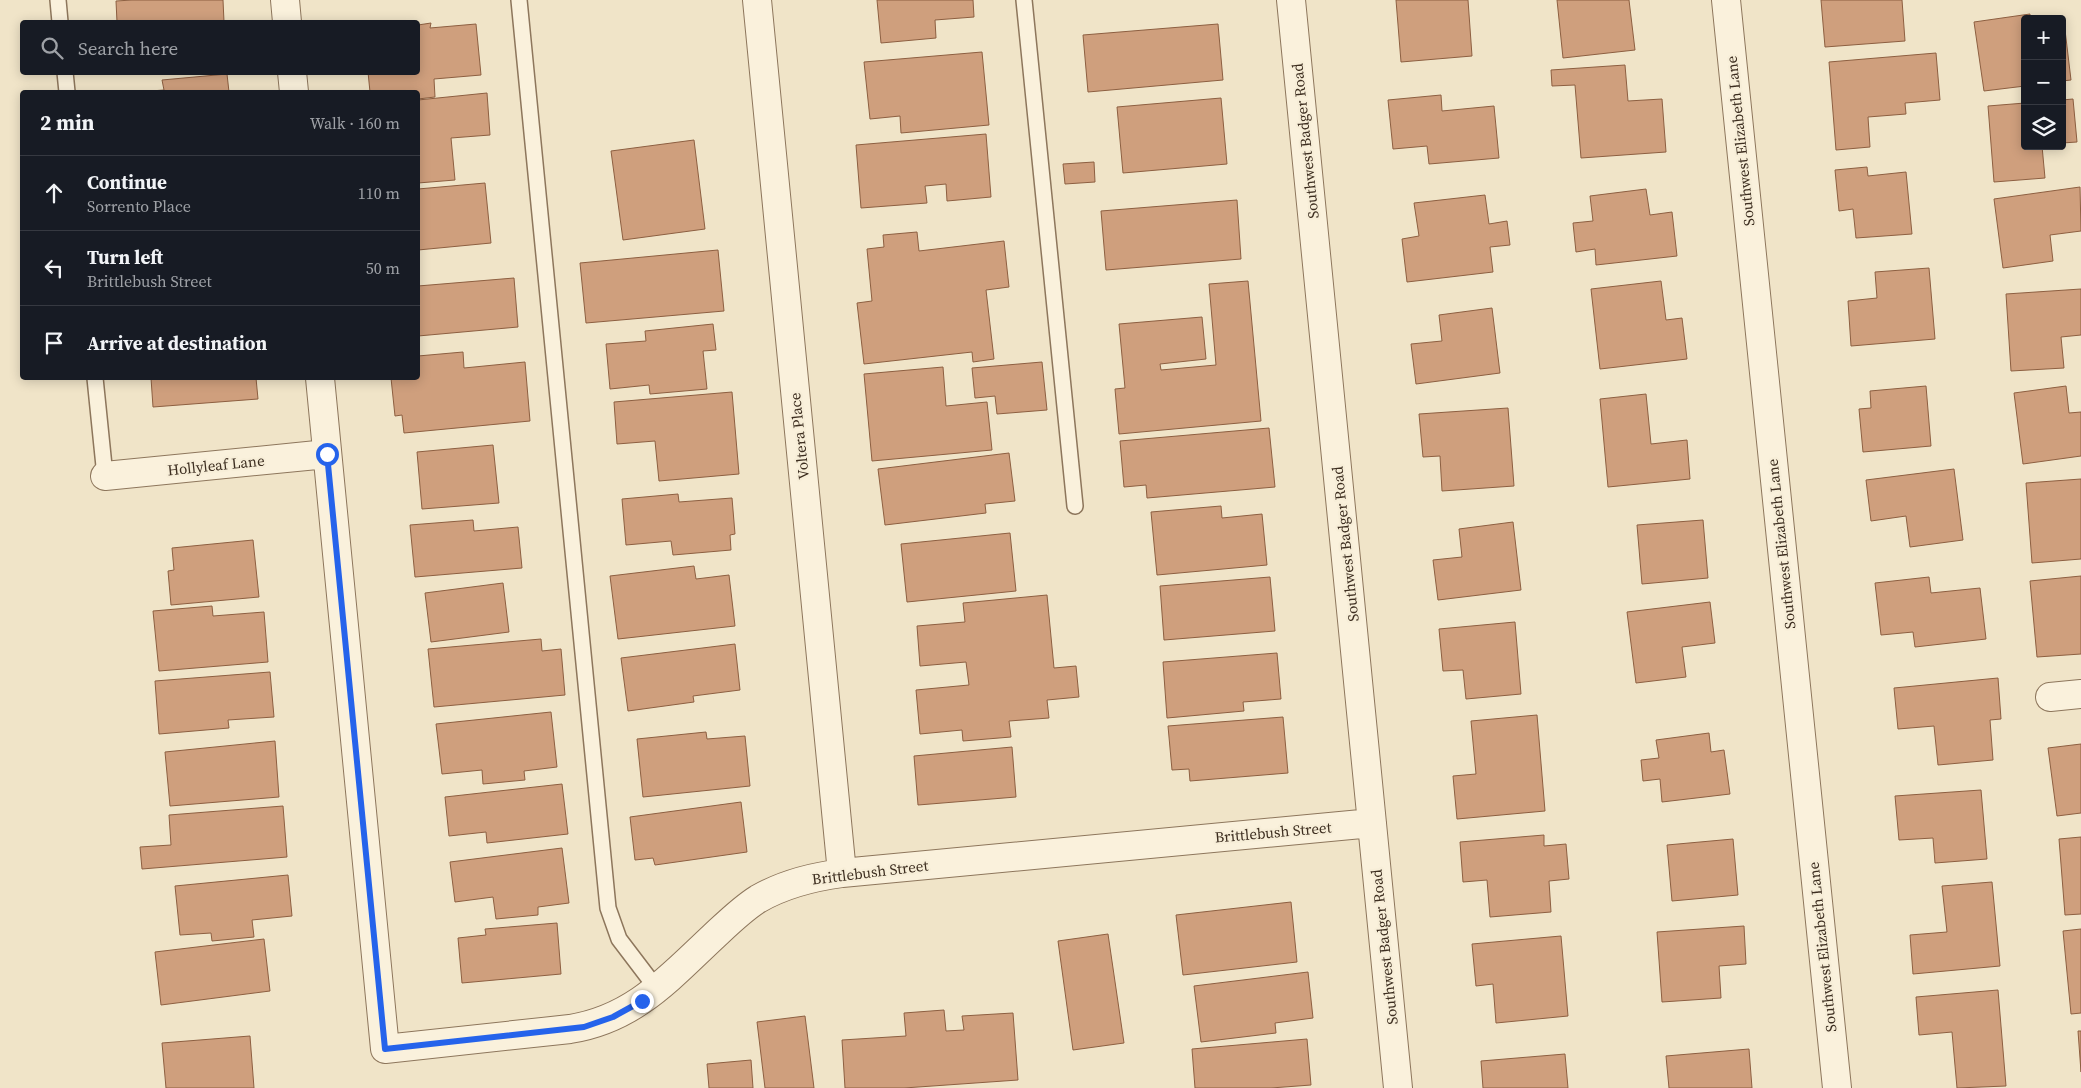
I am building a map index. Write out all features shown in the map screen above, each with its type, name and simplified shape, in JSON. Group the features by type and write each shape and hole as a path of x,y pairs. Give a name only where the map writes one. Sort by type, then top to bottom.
{"street":[{"path":"285,0 287,20"},
{"name":"Voltera Place","path":"757,0 842,873"},
{"name":"Southwest Badger Road","path":"1291,0 1398,1088"},
{"name":"Southwest Elizabeth Lane","path":"1726,0 1836,1088"},
{"path":"292,75 294,90"},
{"path":"320,380 327,454"},
{"name":"Brittlebush Street","path":"327,454 385,1049 584,1027 613,1017 642,1001 657,990 726,924 757,900 795,883 842,873 1372,823"},
{"name":"Hollyleaf Lane","path":"105,476 327,454"},
{"path":"2050,697 2081,694"}],"lane":[{"path":"58,0 60,20"},
{"path":"519,0 608,908 619,939 657,990"},
{"path":"1024,0 1075,506"},
{"path":"65,75 67,90"},
{"path":"95,380 105,476"}],"building":[{"path":"223,0 224,20 117,20 116,1"},
{"path":"877,0 973,0 974,17 935,20 936,38 881,43"},
{"path":"1396,0 1468,0 1472,56 1401,62"},
{"path":"1557,0 1629,0 1635,50 1563,58"},
{"path":"1821,0 1902,0 1905,41 1825,47"},
{"path":"2021,15 2021,86 1984,91 1974,22"},
{"path":"431,23 430,28 476,24 481,75 434,79 435,97 420,99 420,90 370,90 368,75 420,75 420,25"},
{"path":"1218,24 1223,80 1088,92 1083,35"},
{"path":"2066,38 2071,80 2066,81"},
{"path":"982,52 989,125 901,133 900,116 870,119 864,62"},
{"path":"1936,53 1940,100 1905,103 1906,114 1868,117 1870,147 1836,150 1829,62"},
{"path":"1625,65 1628,101 1662,99 1666,152 1581,158 1575,85 1552,86 1551,70"},
{"path":"227,75 229,90 164,90 162,80"},
{"path":"487,93 490,135 451,138 455,180 420,183 420,100"},
{"path":"1441,95 1442,111 1494,106 1499,158 1429,164 1427,146 1393,149 1388,100"},
{"path":"1221,98 1227,164 1123,173 1117,107"},
{"path":"2073,99 2077,142 2066,143 2066,100"},
{"path":"2021,103 2021,150 2042,150 2045,178 1994,182 1988,106"},
{"path":"986,134 991,197 947,201 946,184 925,186 927,203 861,208 856,145"},
{"path":"694,140 705,229 623,240 611,151"},
{"path":"1094,162 1095,182 1065,184 1063,164"},
{"path":"1867,167 1868,176 1906,172 1912,234 1856,238 1853,209 1839,211 1835,170"},
{"path":"485,183 491,243 420,250 420,189"},
{"path":"2080,187 2081,231 2050,235 2053,261 2003,268 1994,199"},
{"path":"1646,189 1650,215 1672,212 1677,256 1596,265 1595,249 1576,252 1573,223 1593,221 1590,196"},
{"path":"1485,195 1489,224 1507,221 1510,245 1490,247 1493,272 1407,282 1402,239 1419,236 1414,203"},
{"path":"1237,200 1241,259 1106,270 1101,211"},
{"path":"917,232 919,251 1004,241 1009,287 986,290 994,359 973,362 972,352 864,364 857,303 872,301 867,249 884,247 883,235"},
{"path":"718,250 724,311 586,323 580,263"},
{"path":"1929,268 1935,339 1851,346 1848,301 1877,298 1875,272"},
{"path":"514,278 518,327 420,336 420,286"},
{"path":"1248,281 1261,421 1119,434 1115,389 1125,388 1119,324 1202,317 1206,359 1160,364 1161,370 1216,365 1209,284"},
{"path":"1661,281 1666,320 1682,318 1687,359 1600,369 1591,289"},
{"path":"2081,289 2081,335 2061,337 2064,368 2011,371 2006,294"},
{"path":"1492,308 1500,373 1416,384 1411,344 1442,341 1439,315"},
{"path":"713,324 716,350 703,351 707,389 650,394 649,385 610,389 606,344 646,341 645,331"},
{"path":"463,352 464,368 525,362 530,421 404,433 402,415 395,416 391,380 420,380 420,356"},
{"path":"1042,362 1047,410 997,414 995,396 975,398 972,368"},
{"path":"943,367 946,406 987,402 992,450 872,461 864,374"},
{"path":"151,380 256,380 258,399 153,407"},
{"path":"1926,386 1931,446 1863,452 1859,409 1871,408 1870,391"},
{"path":"2066,386 2069,413 2081,412 2081,456 2023,464 2014,393"},
{"path":"732,392 739,474 659,481 655,441 617,444 614,402"},
{"path":"1646,394 1651,444 1687,440 1690,479 1608,487 1600,399"},
{"path":"1508,408 1514,486 1442,491 1440,456 1423,457 1419,414"},
{"path":"1269,428 1275,487 1147,498 1146,485 1124,487 1120,441"},
{"path":"493,445 499,503 422,509 417,452"},
{"path":"1009,453 1015,501 985,504 986,513 885,525 878,469"},
{"path":"1954,469 1963,540 1910,547 1906,516 1871,521 1866,480"},
{"path":"2081,479 2081,559 2032,563 2026,483"},
{"path":"678,494 679,502 732,498 735,534 730,535 731,550 673,555 671,541 626,545 622,499"},
{"path":"1221,506 1222,518 1262,514 1267,565 1157,575 1151,512"},
{"path":"473,520 474,531 518,527 522,568 415,577 410,525"},
{"path":"1703,520 1708,578 1642,584 1637,525"},
{"path":"1513,522 1521,590 1438,600 1433,560 1462,557 1459,529"},
{"path":"1010,533 1016,591 907,602 901,544"},
{"path":"253,540 259,597 171,605 168,571 174,570 172,548"},
{"path":"694,566 696,579 729,575 735,626 618,639 610,576"},
{"path":"2081,576 2081,654 2037,657 2030,581"},
{"path":"1270,577 1275,631 1164,640 1160,586"},
{"path":"1929,577 1931,593 1980,588 1986,639 1915,647 1913,632 1881,635 1875,583"},
{"path":"503,583 509,632 431,642 425,593"},
{"path":"1047,595 1054,668 1076,666 1079,697 1047,700 1049,718 1009,721 1011,737 963,741 962,730 920,734 916,690 969,685 966,662 920,666 917,626 965,622 963,603"},
{"path":"1710,602 1715,643 1682,647 1686,677 1636,683 1627,612"},
{"path":"212,606 213,616 264,612 268,662 159,671 153,611"},
{"path":"1515,622 1521,694 1466,699 1463,670 1443,671 1439,629"},
{"path":"541,639 542,651 561,649 565,695 434,707 428,649"},
{"path":"735,644 740,690 693,696 694,702 628,711 621,658"},
{"path":"1277,653 1281,699 1243,702 1244,711 1167,718 1163,662"},
{"path":"270,672 274,717 228,720 229,728 159,734 155,681"},
{"path":"1998,678 2001,719 1990,720 1993,760 1938,765 1934,726 1898,729 1894,688"},
{"path":"551,712 557,767 524,771 525,780 483,784 482,770 442,774 436,724"},
{"path":"1537,715 1545,811 1457,819 1453,776 1476,774 1471,721"},
{"path":"1283,717 1288,773 1190,781 1189,769 1172,770 1168,726"},
{"path":"706,732 707,739 745,736 750,786 643,797 637,739"},
{"path":"1709,733 1711,752 1724,750 1730,794 1662,802 1660,779 1643,781 1641,760 1659,758 1656,740"},
{"path":"275,741 279,797 170,806 165,752"},
{"path":"2081,744 2081,813 2057,816 2048,748"},
{"path":"1012,747 1016,797 918,805 914,756"},
{"path":"562,784 568,834 487,843 486,832 449,836 445,797"},
{"path":"1981,790 1987,859 1935,863 1933,838 1899,840 1895,796"},
{"path":"741,802 747,852 655,865 653,858 635,860 630,817"},
{"path":"283,806 287,857 142,869 140,847 171,845 169,815"},
{"path":"1544,835 1544,846 1566,844 1569,879 1549,881 1551,912 1490,917 1487,880 1463,882 1460,842"},
{"path":"2081,837 2081,914 2065,915 2059,839"},
{"path":"1733,839 1738,895 1672,901 1667,845"},
{"path":"562,848 569,903 538,907 538,915 496,919 493,897 455,902 450,862"},
{"path":"288,875 292,916 252,920 254,937 212,941 211,933 180,935 175,886"},
{"path":"1992,882 2000,966 1913,974 1910,935 1947,932 1942,886"},
{"path":"1291,902 1297,962 1183,975 1176,915"},
{"path":"557,923 561,974 462,983 458,938 486,935 485,929"},
{"path":"1744,926 1746,964 1719,966 1721,998 1662,1002 1657,932"},
{"path":"2081,929 2081,1013 2071,1014 2063,931"},
{"path":"1108,934 1124,1043 1073,1050 1058,941"},
{"path":"1561,936 1568,1016 1496,1023 1493,984 1476,986 1472,944"},
{"path":"264,939 270,991 161,1005 155,952"},
{"path":"1308,972 1313,1018 1275,1023 1276,1033 1201,1042 1194,986"},
{"path":"1998,990 2006,1086 1957,1088 1952,1032 1919,1035 1916,997"},
{"path":"944,1010 946,1031 964,1030 962,1016 1013,1013 1018,1080 904,1088 845,1088 842,1040 906,1036 904,1013"},
{"path":"805,1016 814,1088 765,1088 757,1022"},
{"path":"2078,1031 2081,1031 2081,1072"},
{"path":"250,1036 254,1088 166,1088 162,1043"},
{"path":"1307,1039 1311,1085 1271,1088 1195,1088 1192,1049"},
{"path":"1749,1049 1752,1088 1669,1088 1666,1056"},
{"path":"1565,1054 1568,1088 1483,1088 1481,1061"},
{"path":"751,1060 753,1088 709,1088 707,1064"}],"route":[{"path":"327,454 385,1049 584,1027 613,1017 642,1001"}]}
